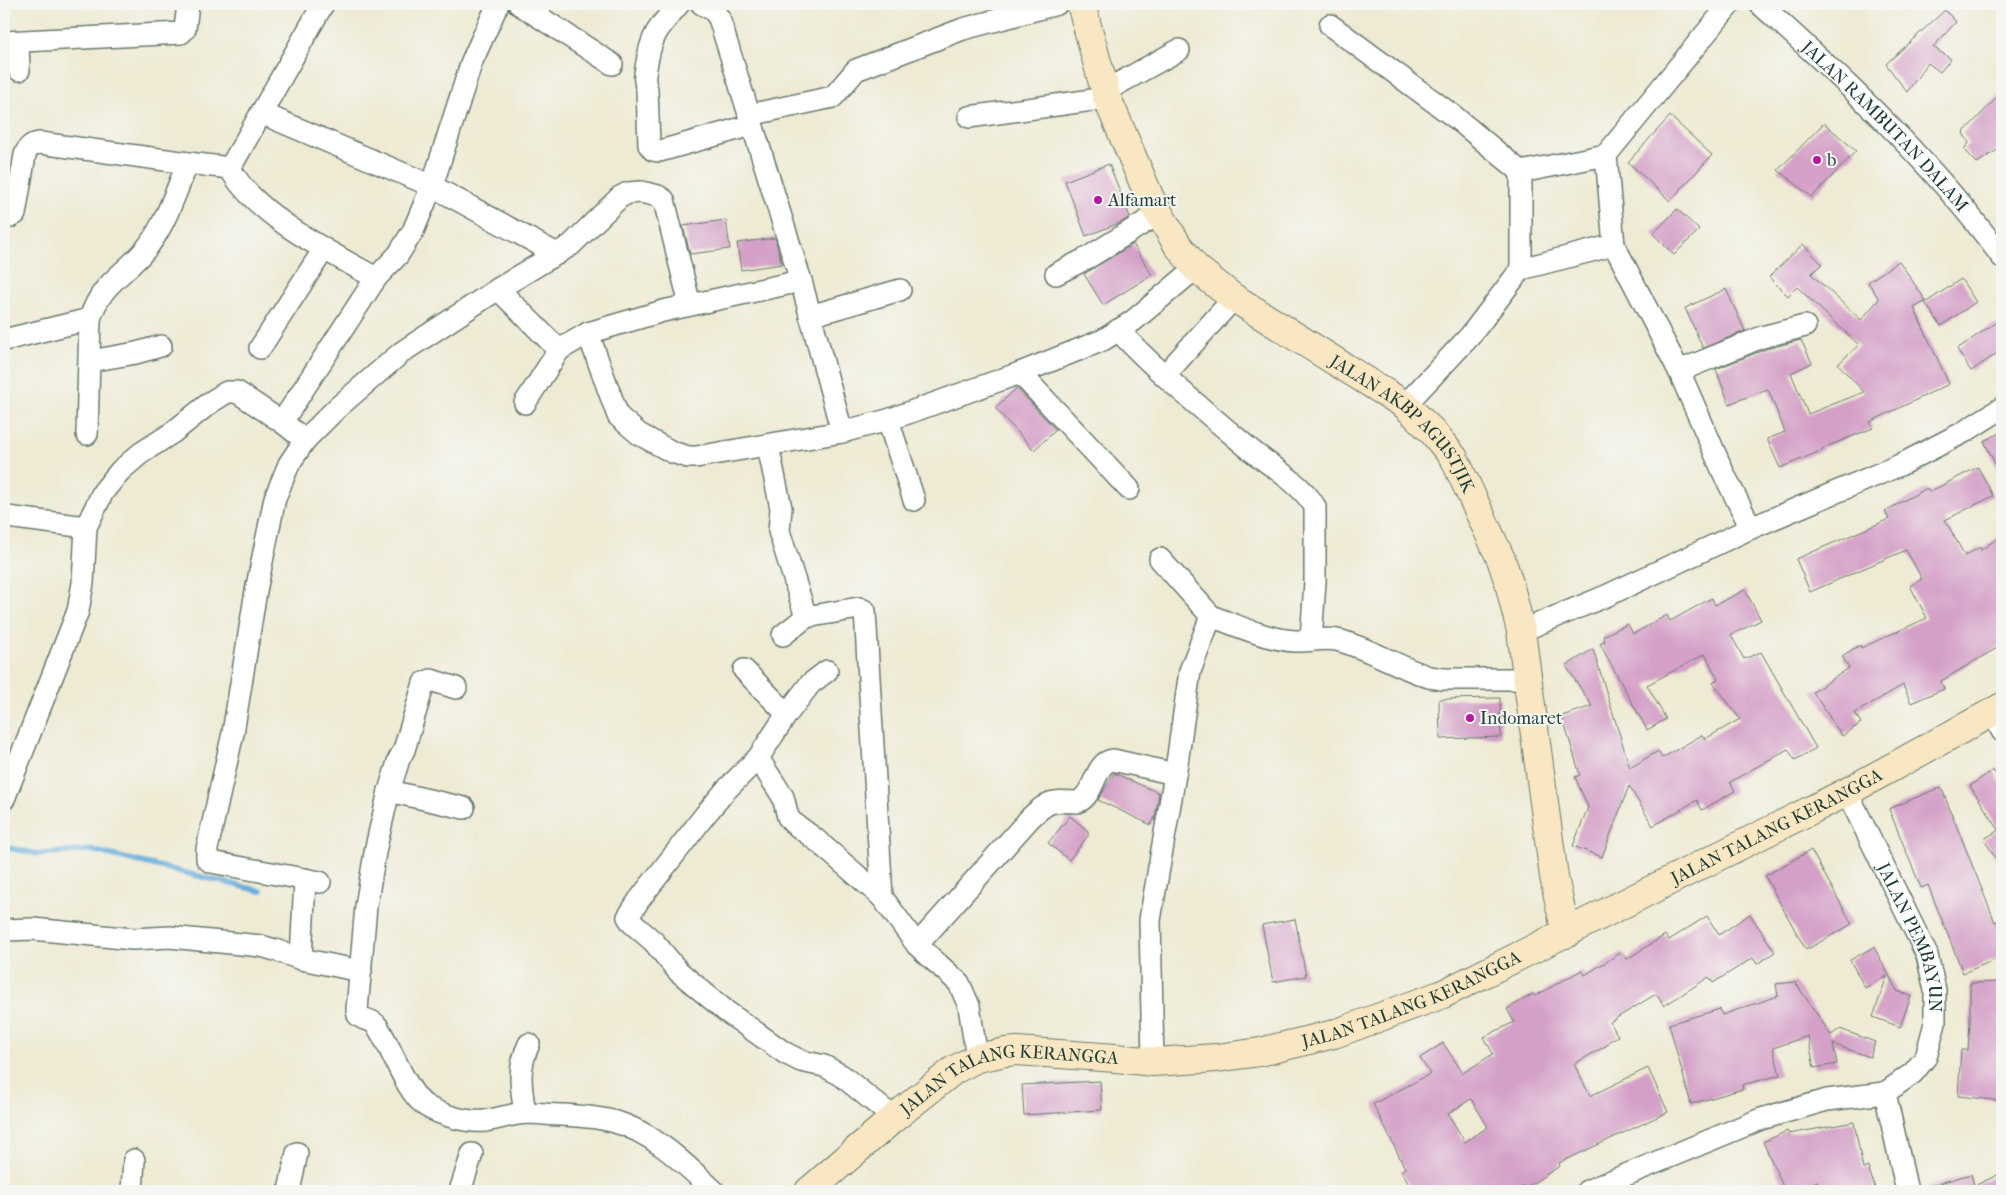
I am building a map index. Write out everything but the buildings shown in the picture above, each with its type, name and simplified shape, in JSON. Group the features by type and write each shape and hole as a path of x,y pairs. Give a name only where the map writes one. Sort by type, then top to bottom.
{"street":[{"path":"19,70 11,43 181,33 185,29 188,4"},
{"path":"230,168 323,4"},
{"path":"282,422 376,278 406,244 432,186 472,61 498,4"},
{"path":"520,4 612,64"},
{"path":"679,4 659,28 652,40 643,82 647,90 649,145 653,150 660,151 750,120 833,97 856,70 963,29 1057,4"},
{"path":"702,4 713,10 719,18 801,281 842,432"},
{"name":"JALAN AKBP AGUSTJIK","path":"1081,4 1106,94 1158,214 1196,268 1234,298 1405,405 1443,443 1454,458 1501,559 1521,631 1554,877 1566,934"},
{"path":"1521,172 1606,155 1730,4"},
{"name":"JALAN RAMBUTAN DALAM","path":"1760,4 1850,86 1884,121 1972,215 2002,257"},
{"path":"1330,25 1456,118 1521,172 1522,269"},
{"path":"969,117 1106,94 1179,50"},
{"path":"261,113 432,186 557,254"},
{"path":"4,216 10,217 16,214 25,155 28,148 35,144 40,143 230,168"},
{"path":"1606,155 1614,245 1679,371 1724,474 1751,528"},
{"path":"87,434 90,319 99,296 145,250 154,238 188,163"},
{"path":"230,168 245,191 259,205 324,249 376,278"},
{"path":"302,959 308,887 211,862 207,858 207,849 233,732 256,591 275,498 289,464 305,440 342,403 402,352 557,254 583,235 624,195 640,192 658,196 665,204 690,305"},
{"path":"1056,274 1089,257 1158,214"},
{"path":"1405,405 1470,336 1522,269 1614,245"},
{"path":"260,348 324,249"},
{"path":"588,333 616,413 639,434 672,452 688,457 768,446 842,432 888,420 1020,372 1103,340 1133,321 1196,268"},
{"path":"525,403 559,350 588,333 690,305 801,281"},
{"path":"498,290 559,350"},
{"path":"810,316 900,290"},
{"path":"1165,375 1234,298"},
{"path":"4,340 90,319"},
{"path":"1679,371 1762,337 1805,326"},
{"path":"1118,330 1213,419 1313,502 1315,507 1316,546 1311,640"},
{"path":"90,361 136,353 160,346"},
{"path":"1020,372 1130,489"},
{"path":"4,798 78,611 83,583 86,527 103,492 120,471 140,453 172,432 211,402 232,391 237,392 282,422 305,440"},
{"path":"1521,631 1606,596 1751,528 1900,465 1964,432 2002,408"},
{"path":"888,420 914,500"},
{"path":"768,446 781,508 779,531 806,617"},
{"path":"6,517 86,527"},
{"path":"1160,559 1211,616 1263,635 1298,641 1325,639 1343,642 1429,677 1443,679 1527,679"},
{"path":"783,635 806,617 859,608 865,611 882,898"},
{"path":"1153,1062 1150,920 1175,774 1190,671 1211,616"},
{"path":"744,670 787,714"},
{"path":"827,671 810,684 787,714 758,758 726,790 671,857 630,912 630,920 654,942 678,971 727,1012 785,1052 802,1061 824,1066 841,1075 894,1118"},
{"path":"456,688 431,680 424,683 404,750 399,759 389,791 367,898 357,1013 363,1019 373,1021 376,1025 389,1051 414,1092 426,1106 460,1118 482,1121 525,1114 588,1116 612,1121 628,1126 649,1137 714,1191"},
{"name":"JALAN TALANG KERANGGA","path":"809,1191 894,1118 954,1070 977,1058 1017,1051 1153,1062 1217,1058 1260,1052 1334,1034 1443,994 1999,716"},
{"path":"758,758 783,797 788,817 792,822 815,839 882,898 917,945 959,983 969,1006 977,1058"},
{"path":"917,945 1030,817 1043,805 1051,802 1082,801 1090,791 1101,767 1108,760 1175,774"},
{"path":"389,791 464,808"},
{"name":"JALAN PEMBAYUN","path":"1847,792 1928,955 1936,990 1935,1024 1926,1057 1913,1073 1885,1093"},
{"path":"4,930 33,929 133,939 179,938 260,946 302,959 361,971"},
{"path":"525,1114 520,1080 522,1058 529,1044"},
{"path":"1586,1191 1761,1119 1827,1100 1885,1093 1907,1191"},
{"path":"289,1191 297,1153"},
{"path":"460,1191 472,1154"},
{"path":"132,1191 134,1160"}],"waterway":[{"path":"4,847 38,854 91,850 261,891"}],"place":[{"name":"b","path":"1817,160"},
{"name":"Alfamart","path":"1098,200"},
{"name":"Indomaret","path":"1470,718"}]}
